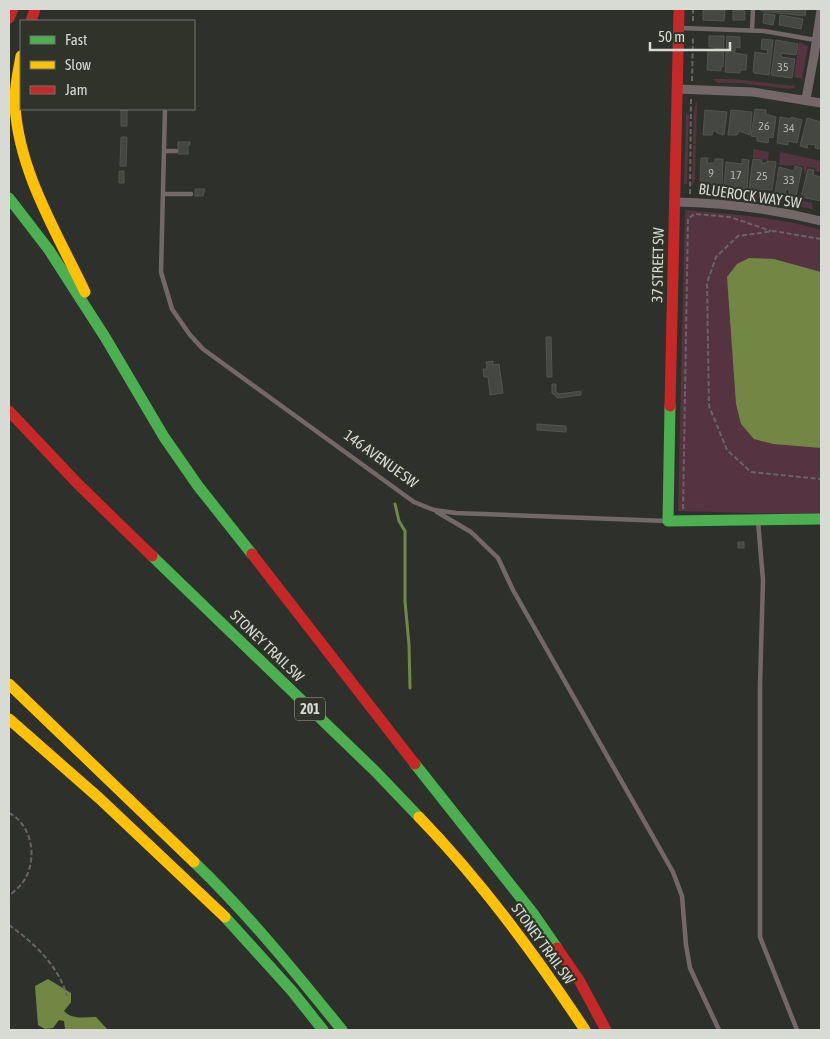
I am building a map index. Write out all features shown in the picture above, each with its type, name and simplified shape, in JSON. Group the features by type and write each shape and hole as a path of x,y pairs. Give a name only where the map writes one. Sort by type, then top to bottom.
{"main road":[{"path":"9,18 14,9"},
{"name":"37 STREET SW","path":"668,521 678,9"},
{"path":"20,62 15,106 21,144 26,161 104,337"},
{"path":"9,198 49,250 164,437 198,486 532,912 579,980 606,1030"},
{"name":"STONEY TRAIL SW","path":"9,411 78,484 375,771 438,837 504,914 551,978 584,1030"},
{"name":"146 AVENUE SW","path":"668,521 821,519"},
{"path":"9,684 223,890 284,959 342,1030"},
{"path":"9,719 148,843 217,908 292,991 323,1030"},
{"path":"9,727 55,760"}],"street":[{"path":"806,99 819,40 821,10"},
{"path":"677,89 753,92 806,99 821,103"},
{"name":"BLUEROCK WAY SW","path":"675,202 712,202 750,207 789,213 821,222"}],"lane":[{"path":"752,30 753,9"},
{"path":"678,28 752,30 819,40"},
{"name":"146 AVENUE SW","path":"164,110 162,272 172,309 190,335 203,349 414,502 434,510 456,513 668,521"},
{"path":"164,151 176,151"},
{"path":"163,194 191,194"},
{"path":"434,510 471,532 498,558 514,590 673,872 682,896 690,968 720,1030"},
{"path":"758,520 764,580 760,685 760,937 797,1030"}],"path":[{"path":"693,9 693,22"},
{"path":"692,76 693,34"},
{"path":"690,196 691,98"},
{"path":"683,500 688,219 694,214 730,217 774,231 821,239"},
{"path":"774,231 738,236 716,258 707,283 709,406 727,450 751,472 821,479"},
{"path":"9,813 17,817 26,831 32,848 32,859 24,882 9,896"},
{"path":"9,924 52,964 63,981 68,996"}],"shaded area":[{"path":"799,42 808,46 802,79 794,77"},
{"path":"713,79 733,79 795,86 789,89 740,83 718,83"},
{"path":"697,101 696,144 693,144 694,112"},
{"path":"686,114 689,115 687,184 684,184"},
{"path":"693,145 696,145 695,179 692,187"},
{"path":"753,149 769,152 768,160 753,158"},
{"path":"780,152 821,161 821,172 816,171 815,168 807,167 805,175 803,166 779,165"},
{"path":"735,189 755,191 761,194 762,200 733,197"},
{"path":"786,197 812,203 813,209 782,203"},
{"path":"685,210 771,219 821,230 821,515 678,511"},
{"path":"749,258 774,259 821,272 821,448 773,444 754,439 741,424 736,404 727,277 737,264"},
{"path":"48,979 71,993 71,1002 64,1011 67,1014 79,1017 96,1017 108,1030 63,1030 65,1029 64,1021 59,1020 53,1028 45,1029 38,1025 35,986"}],"building":[{"path":"761,9 806,9 805,16 761,11"},
{"path":"703,10 725,10 724,21 703,20"},
{"path":"733,10 745,11 745,20 733,20"},
{"path":"764,13 775,15 773,25 763,23"},
{"path":"780,15 803,19 801,29 779,25"},
{"path":"709,36 724,36 723,67 721,66 721,71 707,70 708,50 715,51 715,47 709,47"},
{"path":"727,36 740,37 740,48 735,47 735,53 747,55 746,70 740,70 740,73 725,72"},
{"path":"762,39 773,40 769,75 754,73 753,71 755,52 767,54 768,50 761,49"},
{"path":"776,40 798,44 796,55 781,53 781,57 795,59 792,78 783,77 782,75 781,77 771,75"},
{"path":"755,109 766,110 766,114 776,117 773,138 769,137 768,143 757,141 757,137 751,136"},
{"path":"121,110 127,110 127,126 121,126"},
{"path":"705,110 727,112 724,135 713,131 712,135 703,135"},
{"path":"731,110 752,112 750,135 739,131 737,135 728,135"},
{"path":"780,117 802,120 797,143 788,141 788,145 777,143"},
{"path":"807,118 821,122 821,149 815,148 816,145 808,144 807,148 800,146"},
{"path":"121,137 127,137 126,166 120,166"},
{"path":"178,142 190,142 188,154 178,154"},
{"path":"701,158 708,158 707,163 715,163 715,159 723,159 722,188 712,187 712,184 700,184"},
{"path":"742,159 749,160 747,189 724,186 726,162 742,164"},
{"path":"753,159 762,160 761,163 767,163 767,161 776,162 772,190 749,189"},
{"path":"795,166 802,168 796,196 789,195 789,190 786,189 785,194 775,192 779,167 794,171"},
{"path":"808,169 814,170 813,175 821,177 821,201 801,197"},
{"path":"119,171 124,171 124,183 119,183"},
{"path":"195,189 205,189 203,196 195,196"},
{"path":"546,337 551,337 552,377 547,377"},
{"path":"493,361 493,365 499,364 503,393 490,395 488,377 484,377 483,369 487,369 486,362"},
{"path":"552,384 556,384 556,392 559,394 581,391 581,395 558,398 552,393"},
{"path":"537,424 566,426 566,432 537,430"},
{"path":"738,542 744,542 744,548 738,548"}],"waterway":[{"path":"395,504 399,521 405,531 405,601 410,688"}],"traffic: fast":[{"path":"9,198 49,250 105,337 164,437 198,486 252,554"},
{"path":"670,406 668,521 821,519"},
{"path":"152,556 375,771 419,817"},
{"path":"415,764 532,912 557,948"},
{"path":"194,862 252,923 342,1030"},
{"path":"225,917 292,991 323,1030"}],"traffic: slow":[{"path":"20,62 15,106 18,131 24,155 41,202 85,292"},
{"path":"9,684 194,862"},
{"path":"9,719 99,798 225,917"},
{"path":"419,817 507,919 585,1030"}],"traffic: jam":[{"path":"9,18 13,9"},
{"path":"31,20 35,9"},
{"path":"670,406 679,9"},
{"path":"9,411 78,484 152,556"},
{"path":"252,554 415,764"},
{"path":"557,948 579,980 606,1030"}]}
